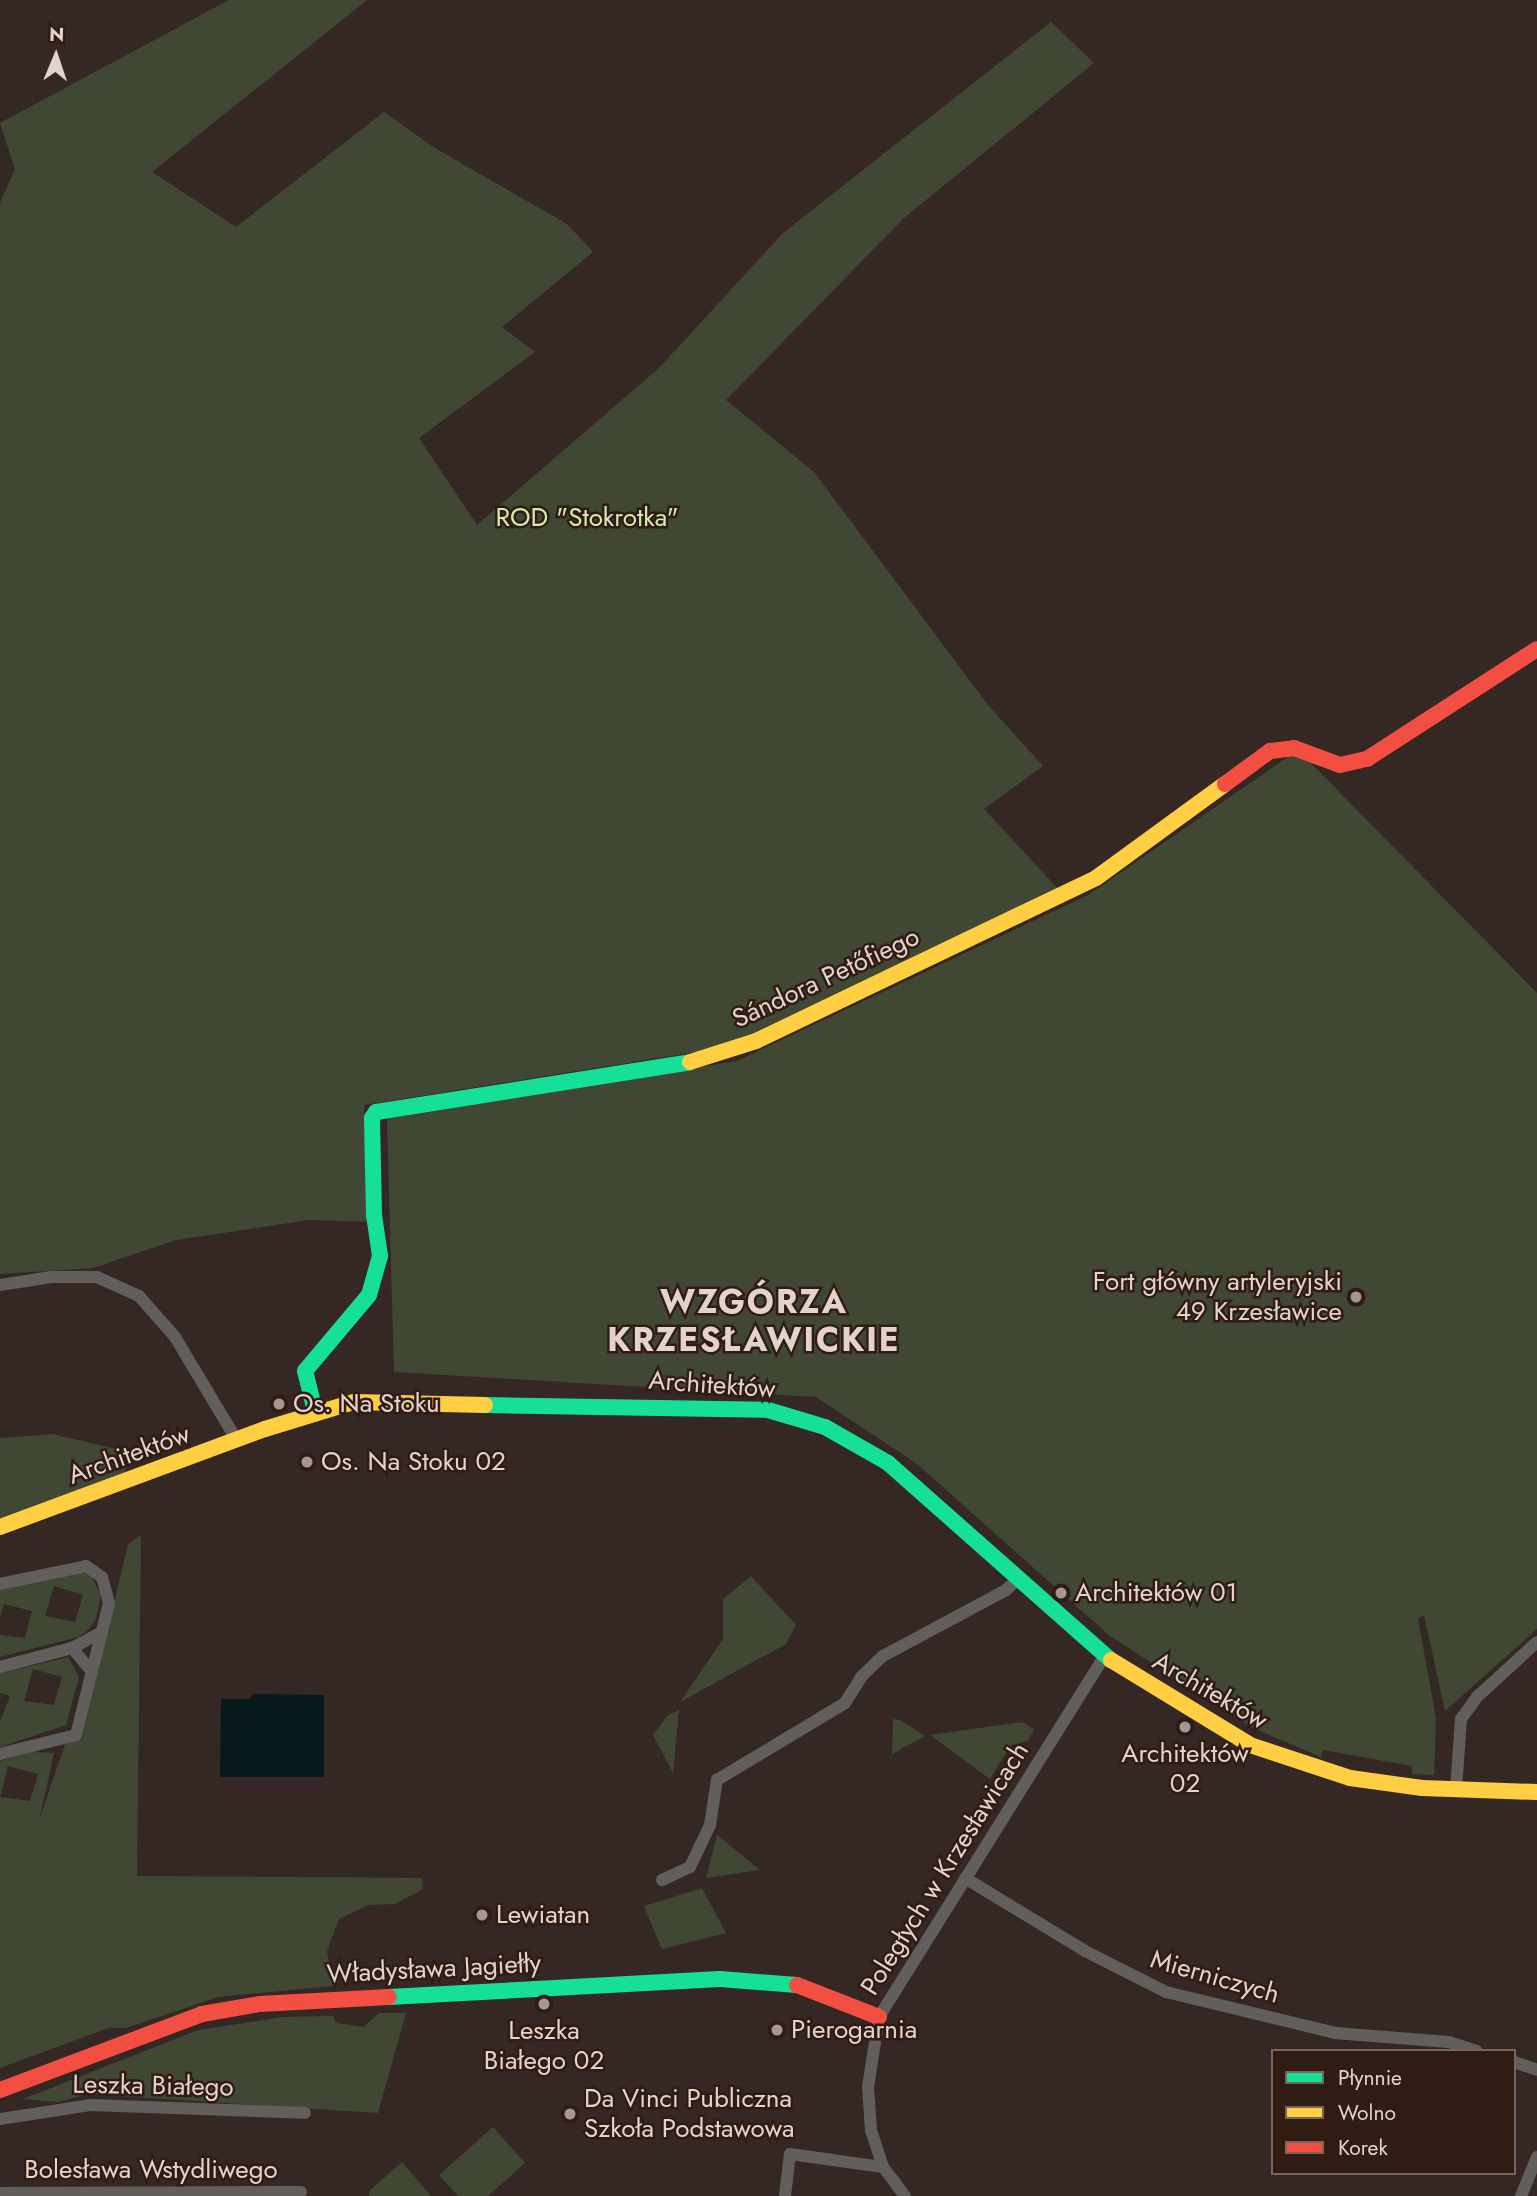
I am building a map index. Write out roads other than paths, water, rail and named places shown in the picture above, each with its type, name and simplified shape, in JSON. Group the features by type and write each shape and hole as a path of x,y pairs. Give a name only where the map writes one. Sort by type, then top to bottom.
{"street":[{"name":"Sándora Petőfiego","path":"316,1411 305,1371 369,1296 380,1256 374,1215 372,1118 376,1112 542,1082 704,1060 806,1018 1096,878 1270,751 1294,748 1340,765 1367,759 1537,649"},
{"path":"0,1284 51,1277 97,1277 139,1296 163,1320 236,1439"},
{"name":"Architektów","path":"0,1527 316,1411 390,1400 722,1406 789,1415 839,1434 888,1463 1105,1656 1225,1731 1287,1760 1350,1778 1456,1790 1537,1793"},
{"path":"0,1584 73,1566 93,1569 108,1589 102,1632 76,1735 0,1754"},
{"path":"662,1880 690,1867 710,1825 717,1780 845,1703 861,1676 883,1656 1006,1590 1018,1578"},
{"path":"0,1667 72,1648 102,1632"},
{"path":"1456,1790 1461,1719 1478,1696 1537,1642"},
{"path":"72,1648 92,1672"},
{"name":"Poległych w Krzesławicach","path":"905,2196 883,2167 871,2130 868,2087 879,2017 1105,1656"},
{"name":"Mierniczych","path":"965,1878 1085,1951 1166,1992 1335,2033 1449,2042 1471,2049"},
{"name":"Władysława Jagiełły","path":"0,2090 202,2014 260,2004 720,1979 799,1985 879,2017"},
{"path":"1516,2063 1537,2070"},
{"name":"Leszka Białego","path":"0,2119 57,2108 118,2105 305,2113"},
{"path":"785,2196 790,2154 883,2167"},
{"path":"1521,2196 1537,2157"},
{"name":"Bolesława Wstydliwego","path":"0,2193 301,2192"}],"place":[{"name":"Fort główny artyleryjski 49 Krzesławice","path":"1356,1297"},
{"name":"Os. Na Stoku","path":"279,1404"},
{"name":"Os. Na Stoku 02","path":"307,1462"},
{"name":"Architektów 01","path":"1061,1593"},
{"name":"Architektów 02","path":"1185,1727"},
{"name":"Lewiatan","path":"482,1915"},
{"name":"Leszka Białego 02","path":"544,2004"},
{"name":"Pierogarnia","path":"777,2030"},
{"name":"Da Vinci Publiczna Szkoła Podstawowa","path":"570,2114"}],"district":[{"name":"WZGÓRZA KRZESŁAWICKIE","path":"754,1321"}],"park label":[{"name":"ROD \"Stokrotka\"","path":"587,518"}]}
